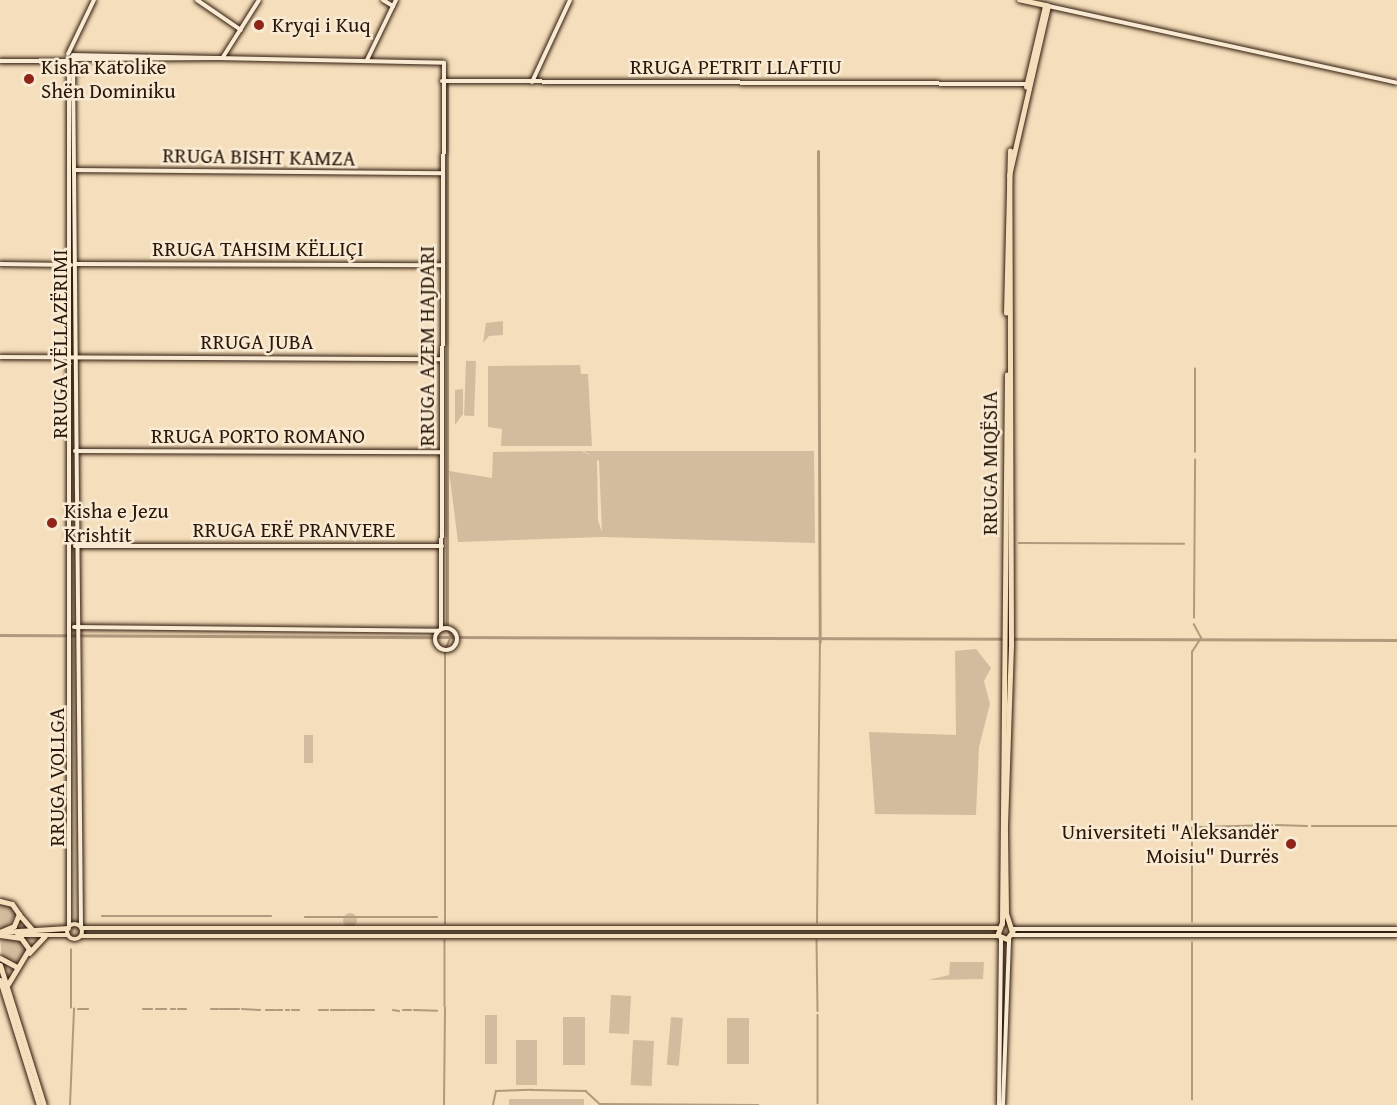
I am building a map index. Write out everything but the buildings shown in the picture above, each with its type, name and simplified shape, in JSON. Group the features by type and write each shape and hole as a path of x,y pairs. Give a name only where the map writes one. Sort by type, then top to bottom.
{"highway":[{"path":"1,901 19,915 14,926 1,933"},
{"path":"1,933 25,940 29,953 8,980 15,1010"},
{"path":"0,957 19,967"},
{"path":"0,965 44,1105"},
{"path":"1,983 39,1105"}],"main road":[{"path":"1020,0 1046,6"},
{"name":"RRUGA MIQËSIA","path":"1010,931 1009,178 1046,6"},
{"name":"RRUGA MIQËSIA","path":"1000,937 1008,644"},
{"path":"19,915 27,927 42,931"},
{"path":"1,933 69,927 1000,926 1010,931"},
{"path":"68,935 69,927"},
{"path":"82,927 82,936"},
{"path":"8,935 1000,937 1010,931"},
{"path":"29,953 47,935"}],"street":[{"path":"70,58 94,0"},
{"path":"198,0 241,30"},
{"path":"224,57 259,0"},
{"path":"383,0 393,6"},
{"path":"0,60 224,57 366,60 396,0"},
{"path":"532,82 570,0"},
{"path":"1046,6 1397,83"},
{"name":"RRUGA VËLLAZËRIMI","path":"70,58 75,71 73,265"},
{"name":"RRUGA VËLLAZËRIMI","path":"70,58 73,265 72,628"},
{"name":"RRUGA AZEM HAJDARI","path":"366,60 444,63 442,81 440,630"},
{"path":"75,71 81,71"},
{"name":"RRUGA PETRIT LLAFTIU","path":"442,81 1028,83"},
{"name":"RRUGA BISHT KAMZA","path":"75,170 442,173"},
{"name":"RRUGA TAHSIM KËLLIÇI","path":"0,264 442,265"},
{"name":"RRUGA JUBA","path":"0,357 442,359"},
{"name":"RRUGA VËLLAZËRIMI","path":"72,628 75,546 73,357"},
{"name":"RRUGA PORTO ROMANO","path":"75,451 442,452"},
{"name":"RRUGA ERË PRANVERE","path":"75,546 442,546"},
{"path":"72,628 440,630 456,633 453,648 438,647 440,630"},
{"name":"RRUGA VOLLGA","path":"69,927 72,628"},
{"name":"RRUGA VOLLGA","path":"72,639 82,927"},
{"path":"1010,931 1397,929"},
{"path":"1010,931 1397,935"},
{"path":"1001,1105 1010,931"},
{"path":"1000,937 1001,1105"}],"shaded area":[{"path":"503,321 503,335 489,336 483,343 486,323"},
{"path":"466,361 476,361 474,416 464,416"},
{"path":"580,365 581,374 588,374 592,446 501,446 502,429 488,427 488,366"},
{"path":"463,389 463,414 455,425 455,390"},
{"path":"582,451 592,456 584,451 814,451 815,543 602,537 458,542 449,471 492,478 493,452","holes":["597,460 599,461 602,532 598,520"]},
{"path":"976,649 991,668 984,681 990,704 979,747 976,815 875,814 869,732 956,735 955,651"},
{"path":"304,735 313,735 313,763 304,763"},
{"path":"0,903 12,906 16,914 5,929 0,929"},
{"path":"350,913 355,915 357,920 355,925 350,927 345,925 343,920 345,915"},
{"path":"0,938 21,940 27,948 23,962 14,965 2,958"},
{"path":"950,962 984,962 983,979 928,980 949,975"},
{"path":"611,995 631,996 629,1034 609,1033"},
{"path":"485,1015 497,1015 497,1064 485,1064"},
{"path":"563,1017 585,1017 585,1065 563,1065"},
{"path":"671,1017 683,1018 679,1066 667,1065"},
{"path":"727,1018 749,1018 749,1064 727,1064"},
{"path":"516,1040 537,1040 537,1085 516,1085"},
{"path":"633,1040 654,1041 652,1086 631,1085"},
{"path":"509,1099 584,1099 584,1105 509,1105"}],"waterway":[{"path":"447,85 447,626"},
{"path":"818,151 820,642"},
{"path":"1195,369 1195,452"},
{"path":"1194,618 1195,460"},
{"path":"1019,543 1184,544"},
{"path":"1192,820 1192,652 1201,638 1194,625"},
{"path":"448,629 451,636"},
{"path":"0,635 433,637"},
{"path":"446,648 451,636"},
{"path":"437,637 456,637"},
{"path":"460,637 1397,640"},
{"path":"817,923 820,642"},
{"path":"445,651 445,924"},
{"path":"1199,827 1272,825"},
{"path":"1276,825 1307,826"},
{"path":"1312,826 1397,826"},
{"path":"1192,827 1192,922"},
{"path":"102,916 271,916"},
{"path":"305,917 437,917"},
{"path":"445,940 445,1006"},
{"path":"817,940 818,1011"},
{"path":"1192,943 1192,1100"},
{"path":"71,950 71,1008"},
{"path":"444,1105 445,1008"},
{"path":"70,1105 74,1009"},
{"path":"78,1009 88,1009"},
{"path":"143,1009 152,1009"},
{"path":"156,1009 166,1009"},
{"path":"178,1009 186,1009"},
{"path":"211,1009 218,1009"},
{"path":"220,1009 239,1009"},
{"path":"242,1009 260,1010"},
{"path":"266,1010 275,1010"},
{"path":"277,1010 282,1010"},
{"path":"292,1010 299,1010"},
{"path":"319,1010 328,1010"},
{"path":"331,1010 346,1010"},
{"path":"348,1010 359,1010"},
{"path":"361,1010 374,1010"},
{"path":"393,1010 399,1011"},
{"path":"403,1010 411,1010"},
{"path":"414,1010 437,1011"},
{"path":"818,1015 818,1103"},
{"path":"493,1105 496,1091 532,1090 586,1091 600,1104 758,1105"}],"place":[{"name":"Kryqi i Kuq","path":"259,25"},
{"name":"Kisha Katolike Shën Dominiku","path":"29,79"},
{"name":"Kisha e Jezu Krishtit","path":"52,523"},
{"name":"Universiteti \"Aleksandër Moisiu\" Durrës","path":"1291,844"}]}
